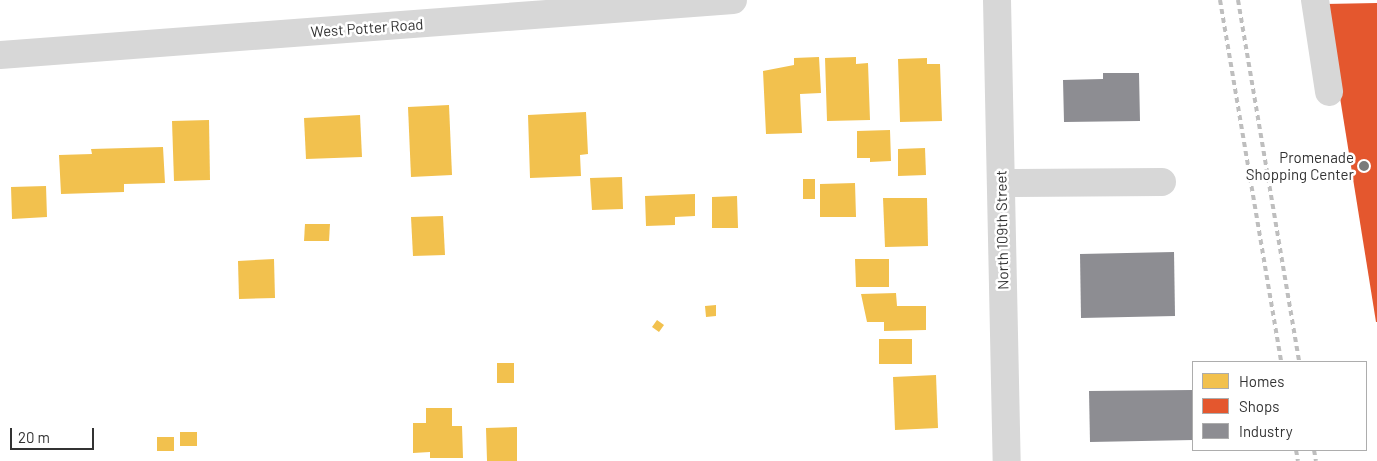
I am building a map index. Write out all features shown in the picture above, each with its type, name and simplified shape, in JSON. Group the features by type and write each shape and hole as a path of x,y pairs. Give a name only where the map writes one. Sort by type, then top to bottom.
{"street":[{"name":"West Potter Road","path":"0,55 610,5 733,0"},
{"name":"North 109th Street","path":"996,0 1007,461"},
{"path":"1315,0 1329,92"},
{"path":"1001,183 1162,182"}],"building: Homes":[{"path":"819,57 821,93 800,94 802,133 766,134 763,71 794,65 794,58"},
{"path":"856,57 856,64 868,63 870,120 827,121 825,58"},
{"path":"927,58 927,64 940,64 942,121 900,122 898,59"},
{"path":"449,105 452,175 411,177 408,107"},
{"path":"586,112 588,154 580,155 581,176 530,178 528,115"},
{"path":"360,115 362,157 306,159 304,118"},
{"path":"209,120 210,180 174,181 172,121"},
{"path":"890,130 891,161 870,162 870,158 857,158 857,131"},
{"path":"163,147 165,183 124,184 124,192 61,194 59,155 92,154 91,149"},
{"path":"925,148 926,175 898,176 898,149"},
{"path":"622,177 623,209 592,210 590,178"},
{"path":"803,179 815,179 815,199 803,199"},
{"path":"855,183 856,217 820,217 820,184"},
{"path":"46,186 47,217 12,219 11,187"},
{"path":"695,194 695,216 675,217 675,225 646,226 645,196"},
{"path":"737,196 738,228 712,228 712,197"},
{"path":"883,198 927,198 928,246 885,247"},
{"path":"443,216 445,255 413,256 411,217"},
{"path":"305,224 330,224 329,241 304,241"},
{"path":"274,259 275,298 239,299 238,261"},
{"path":"855,259 889,259 889,287 856,287"},
{"path":"896,293 897,306 926,306 926,330 884,331 884,322 867,322 861,294"},
{"path":"716,305 716,316 706,317 705,306"},
{"path":"657,320 664,325 659,332 652,327"},
{"path":"879,339 912,339 912,364 879,364"},
{"path":"497,363 514,363 514,383 497,383"},
{"path":"936,375 938,428 895,430 893,377"},
{"path":"426,408 452,408 452,426 462,426 463,458 430,458 430,452 413,453 413,423 426,423"},
{"path":"517,427 517,461 487,461 486,428"},
{"path":"180,432 197,432 197,446 180,446"},
{"path":"157,437 174,437 174,451 157,451"}],"building: Shops":[{"name":"Promenade Shopping Center","path":"1377,3 1377,322 1376,322 1325,4"}],"building: Industry":[{"path":"1103,73 1139,73 1140,121 1064,122 1063,80 1103,79"},
{"path":"1174,252 1175,316 1081,318 1080,254"},
{"path":"1192,390 1192,440 1090,442 1089,391"}],"railway":[{"path":"1220,0 1281,361"},
{"path":"1238,0 1299,361"},
{"path":"1296,451 1298,461"},
{"path":"1314,451 1316,461"}],"place":[{"name":"Promenade Shopping Center","path":"1364,166"}]}
